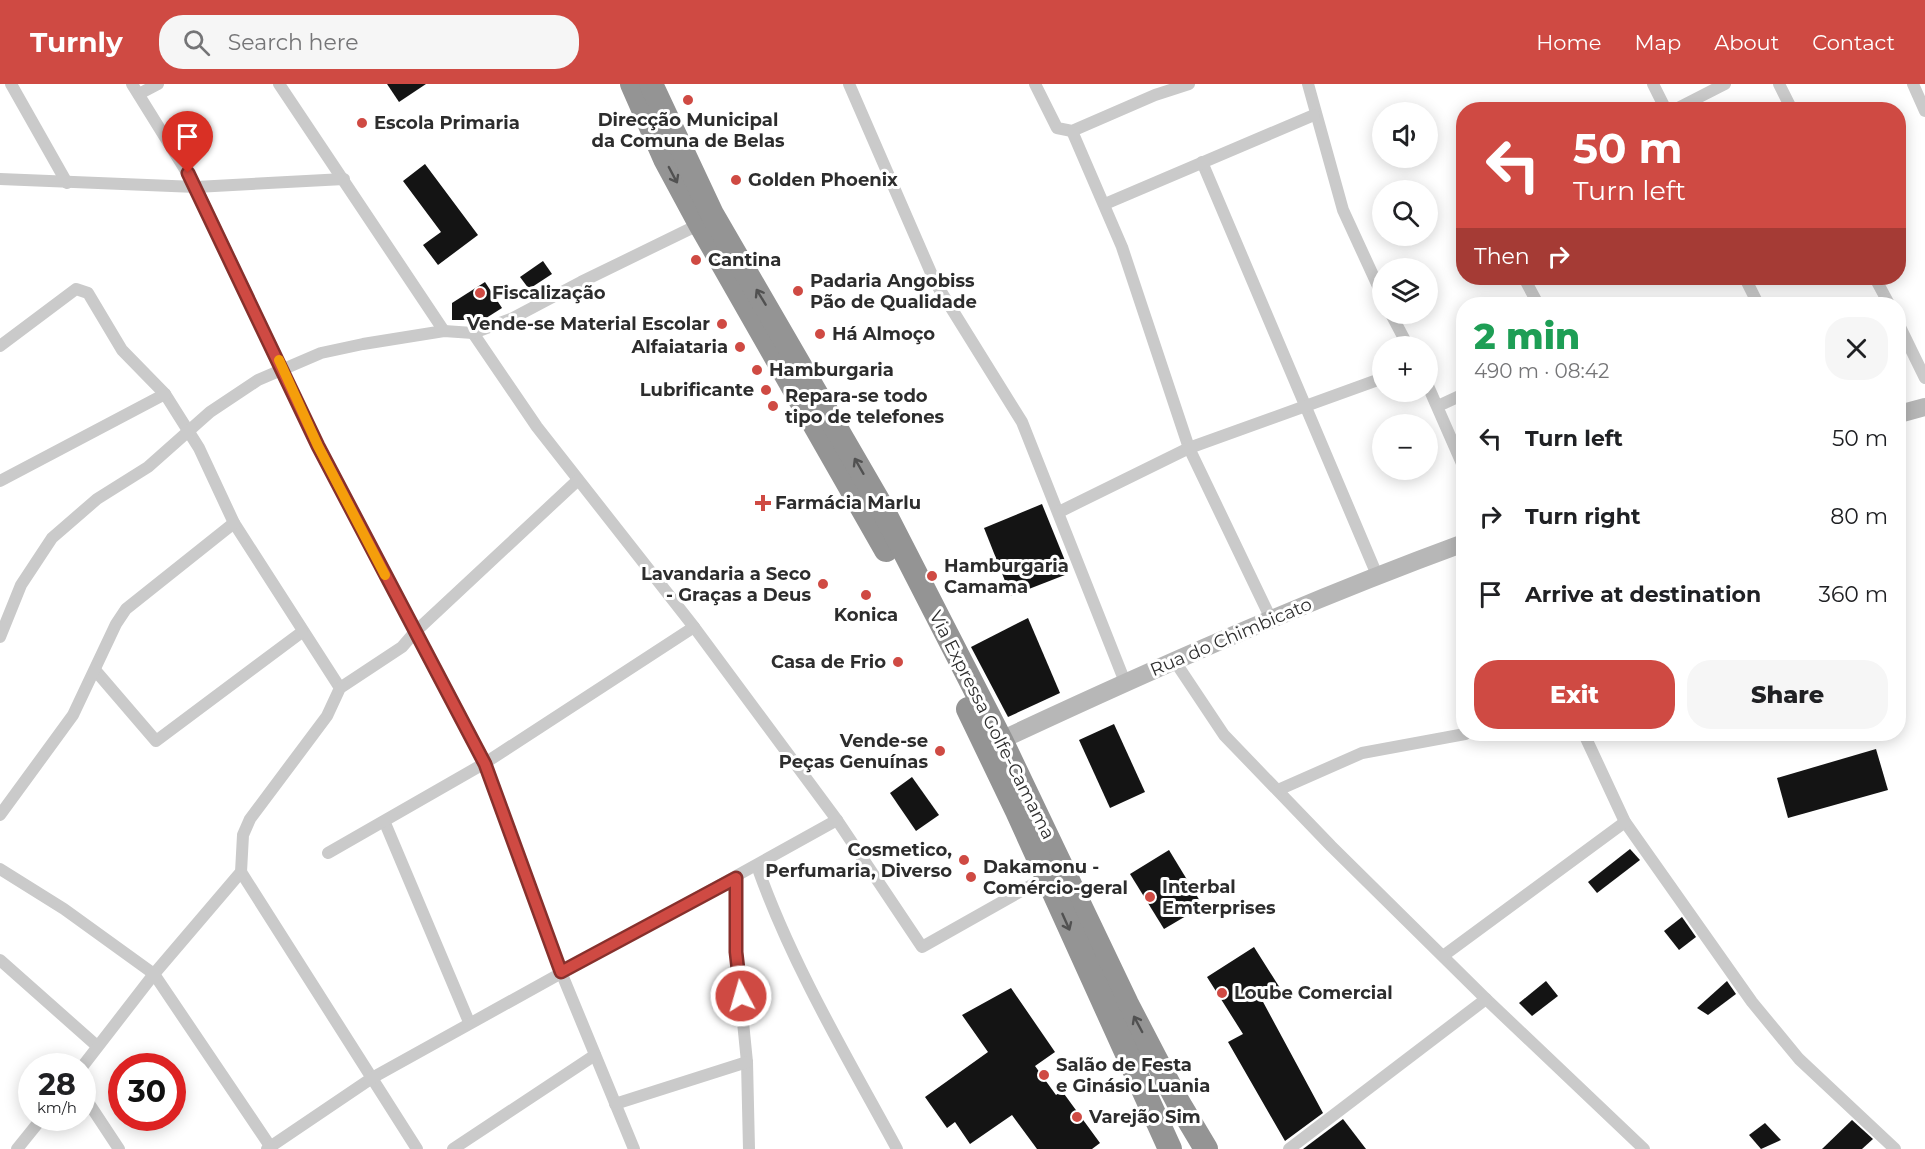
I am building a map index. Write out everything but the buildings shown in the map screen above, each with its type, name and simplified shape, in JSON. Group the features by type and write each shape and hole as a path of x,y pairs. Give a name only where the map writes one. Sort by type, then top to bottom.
{"highway":[{"name":"Via Expressa Golfe-Camama","path":"632,84 665,159 881,541 959,692 1170,1149"},
{"name":"Via Expressa Golfe-Camama","path":"651,84 712,214 879,502 1001,740 1127,1004 1178,1102 1206,1149"}],"street":[{"path":"11,84 67,183"},
{"path":"158,84 135,89 196,187 284,369 318,446 485,764 561,972 634,1149"},
{"path":"279,84 444,331"},
{"path":"849,84 935,282 1022,422 1125,682"},
{"path":"1035,84 1057,129 1072,131 1155,95 1189,84"},
{"path":"1308,84 1314,115 1343,210 1372,273"},
{"path":"1653,84 1662,102"},
{"path":"1690,102 1725,84"},
{"path":"1779,84 1788,102"},
{"path":"1913,84 1925,111"},
{"path":"1105,204 1314,115"},
{"path":"1072,131 1105,204 1189,448 1271,619"},
{"path":"1202,162 1307,405 1377,575"},
{"path":"0,179 196,187 344,179"},
{"path":"0,638 21,585 52,538 97,500 148,467 233,396 284,369 321,353 444,331 473,333 511,319 700,224"},
{"path":"0,346 76,289 83,289 122,350 165,394 189,432 234,523 340,688"},
{"path":"473,333 578,480 694,627 837,820 922,947 1046,877"},
{"path":"1906,339 1925,378"},
{"path":"1059,512 1189,448 1372,382"},
{"path":"0,481 165,394"},
{"path":"1438,406 1456,398"},
{"path":"1436,402 1456,449"},
{"path":"1906,412 1925,407"},
{"path":"417,1149 241,872 243,835 250,819 327,716 340,688 402,647 415,632 578,480"},
{"path":"0,815 62,733 116,624 126,609 234,523"},
{"name":"Rua do Chimbicato","path":"1001,740 1174,660 1377,575 1456,546"},
{"path":"328,853 385,823 485,764 694,627"},
{"path":"95,670 156,741 302,632"},
{"path":"1174,660 1224,735 1486,999 1644,1149"},
{"path":"1278,790 1362,753 1456,736"},
{"path":"1587,741 1625,822 1774,1030 1799,1059 1895,1149"},
{"path":"0,869 64,909 154,974 270,1148 372,1078 469,1022 736,878 837,820"},
{"path":"1443,956 1625,822"},
{"path":"385,823 469,1022"},
{"path":"757,866 774,914 829,1024 897,1149"},
{"path":"92,1053 154,974 241,872"},
{"path":"736,878 736,952 747,1062 748,1149"},
{"path":"0,960 97,1046"},
{"path":"1289,1149 1486,999"},
{"path":"453,1149 595,1055"},
{"path":"615,1104 747,1062"},
{"path":"96,1114 119,1149"},
{"path":"17,1149 32,1131"}],"slow traffic":[{"path":"279,360 318,446 385,575"}],"place":[{"name":"Direcção Municipal da Comuna de Belas","path":"688,100"},
{"name":"Escola Primaria","path":"362,123"},
{"name":"Golden Phoenix","path":"736,180"},
{"name":"Cantina","path":"696,260"},
{"name":"Padaria Angobiss Pão de Qualidade","path":"798,291"},
{"name":"Fiscalização","path":"480,293"},
{"name":"Vende-se Material Escolar","path":"722,324"},
{"name":"Há Almoço","path":"820,334"},
{"name":"Alfaiataria","path":"740,347"},
{"name":"Hamburgaria","path":"757,370"},
{"name":"Lubrificante","path":"766,390"},
{"name":"Repara-se todo tipo de telefones","path":"773,406"},
{"name":"Farmácia Marlu","path":"763,503"},
{"name":"Hamburgaria Camama","path":"932,576"},
{"name":"Lavandaria a Seco - Graças a Deus","path":"823,584"},
{"name":"Konica","path":"866,595"},
{"name":"Casa de Frio","path":"898,662"},
{"name":"Vende-se Peças Genuínas","path":"940,751"},
{"name":"Cosmetico, Perfumaria, Diverso","path":"964,860"},
{"name":"Dakamonu - Comércio-geral","path":"971,877"},
{"name":"Interbal Emterprises","path":"1150,897"},
{"name":"Loube Comercial","path":"1222,993"},
{"name":"Salão de Festa e Ginásio Luania","path":"1044,1075"},
{"name":"Varejão Sim","path":"1077,1117"}],"route":[{"path":"188,173 284,369 318,446 485,764 561,972 736,878 736,952 741,996"}]}
